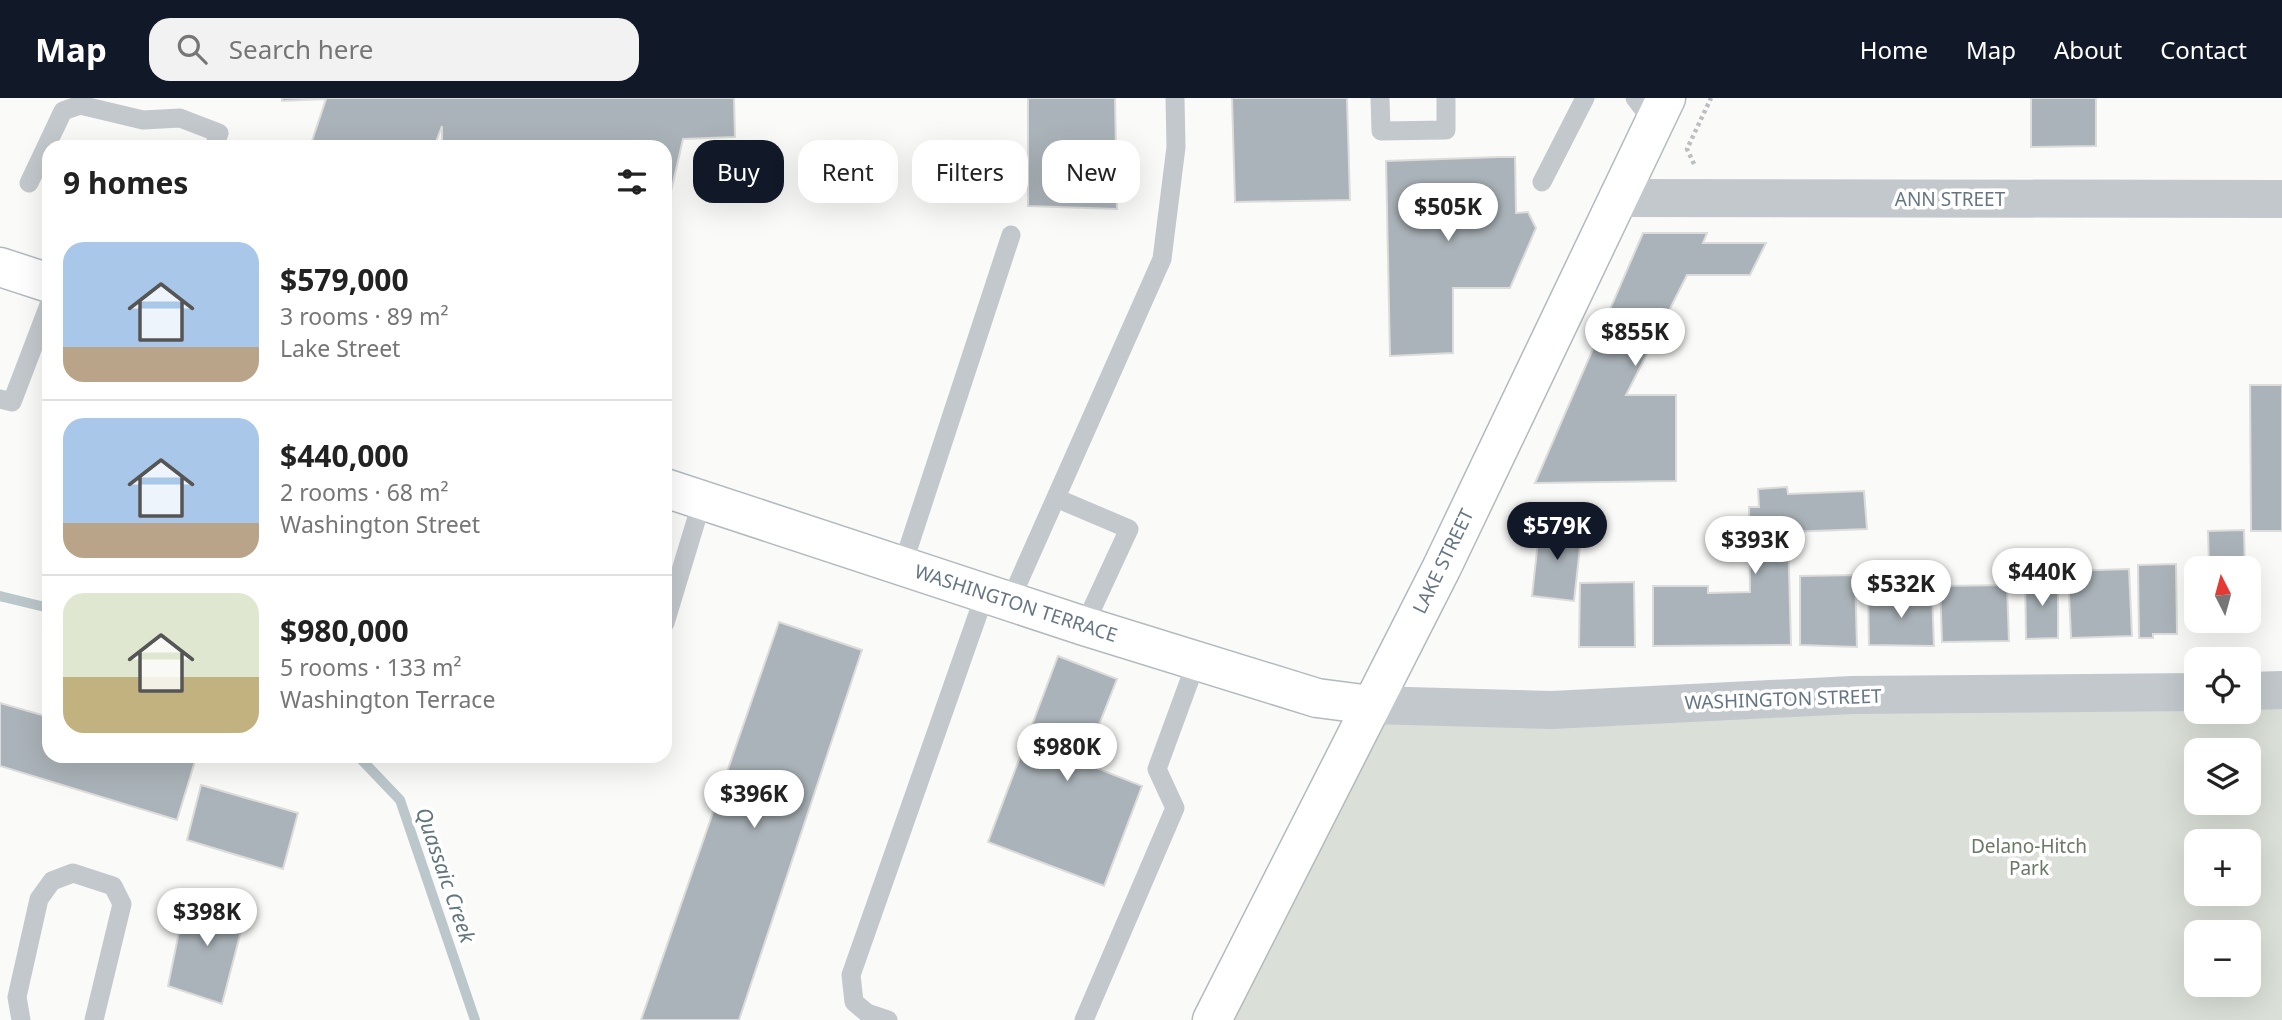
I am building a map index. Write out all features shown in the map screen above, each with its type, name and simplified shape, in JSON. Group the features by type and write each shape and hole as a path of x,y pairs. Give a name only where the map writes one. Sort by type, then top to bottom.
{"main road":[{"name":"LAKE STREET","path":"1212,1020 1442,567 1618,198 1651,106"},
{"path":"0,267 42,281"},
{"name":"WASHINGTON TERRACE","path":"672,490 1084,626 1317,698 1371,705"}],"street":[{"name":"ANN STREET","path":"1618,198 2282,199"},
{"path":"2261,691 2282,690"},
{"name":"WASHINGTON STREET","path":"1371,705 1552,710 1852,695 2184,692"}],"lane":[{"path":"888,1020 867,1013 854,1002 851,975 997,597 1056,498 1162,259 1176,147 1175,98"},
{"path":"1380,98 1381,131 1446,130 1446,98"},
{"path":"1542,182 1585,98"},
{"path":"49,140 62,111 80,105 143,120 180,118 219,133 216,140"},
{"path":"29,183 42,155"},
{"path":"902,567 1011,235"},
{"path":"0,399 12,402 42,323"},
{"path":"1056,498 1129,528 1084,626"},
{"path":"672,600 702,500"},
{"path":"1084,1020 1175,808 1157,769 1197,660"},
{"path":"22,1020 17,997 39,899 52,881 74,873 113,886 122,904 94,1020"}],"green space":[{"name":"Delano-Hitch Park","path":"2261,690 2282,690 2282,1020 1212,1020 1371,705 2184,691 2184,724 2261,724"}],"building":[{"path":"282,98 734,98 735,137 683,139 672,187 672,140 442,140 442,126 437,140 312,140 326,99 282,101"},
{"path":"1028,98 1115,98 1116,140 1042,140 1042,203 1117,203 1117,209 1028,206"},
{"path":"1232,98 1347,98 1350,200 1235,202"},
{"path":"2031,98 2096,98 2096,146 2031,147"},
{"path":"1515,157 1516,213 1528,212 1536,228 1510,288 1453,288 1453,353 1390,356 1386,161"},
{"path":"1643,233 1707,233 1703,243 1766,243 1750,275 1687,275 1626,395 1676,395 1676,481 1535,483"},
{"path":"2250,385 2282,385 2282,531 2251,531"},
{"path":"1787,487 1788,494 1864,491 1867,529 1788,532 1791,645 1653,646 1653,586 1708,586 1708,593 1750,592 1749,507 1759,507 1758,489"},
{"path":"1540,523 1582,529 1574,601 1532,596"},
{"path":"2244,530 2245,556 2209,556 2208,531"},
{"path":"2176,564 2177,634 2153,634 2153,638 2139,638 2138,565"},
{"path":"2129,569 2132,636 2071,638 2068,571"},
{"path":"1855,575 1857,647 1800,645 1800,576"},
{"path":"2058,577 2058,638 2026,639 2025,578"},
{"path":"1634,582 1635,647 1579,647 1580,583"},
{"path":"2007,585 2009,641 1942,642 1940,586"},
{"path":"1932,594 1934,646 1869,645 1868,595"},
{"path":"779,622 862,650 739,1020 641,1020"},
{"path":"1058,656 1117,679 1084,763 1142,786 1104,886 988,842"},
{"path":"0,703 42,715 42,763 194,763 177,820 0,766"},
{"path":"201,785 298,813 283,869 187,840"},
{"path":"196,894 247,908 222,1004 168,986 181,922 186,922"}],"waterway":[{"name":"Quassaic Creek","path":"0,596 42,606"},
{"name":"Quassaic Creek","path":"365,763 400,800 475,1020"}]}
